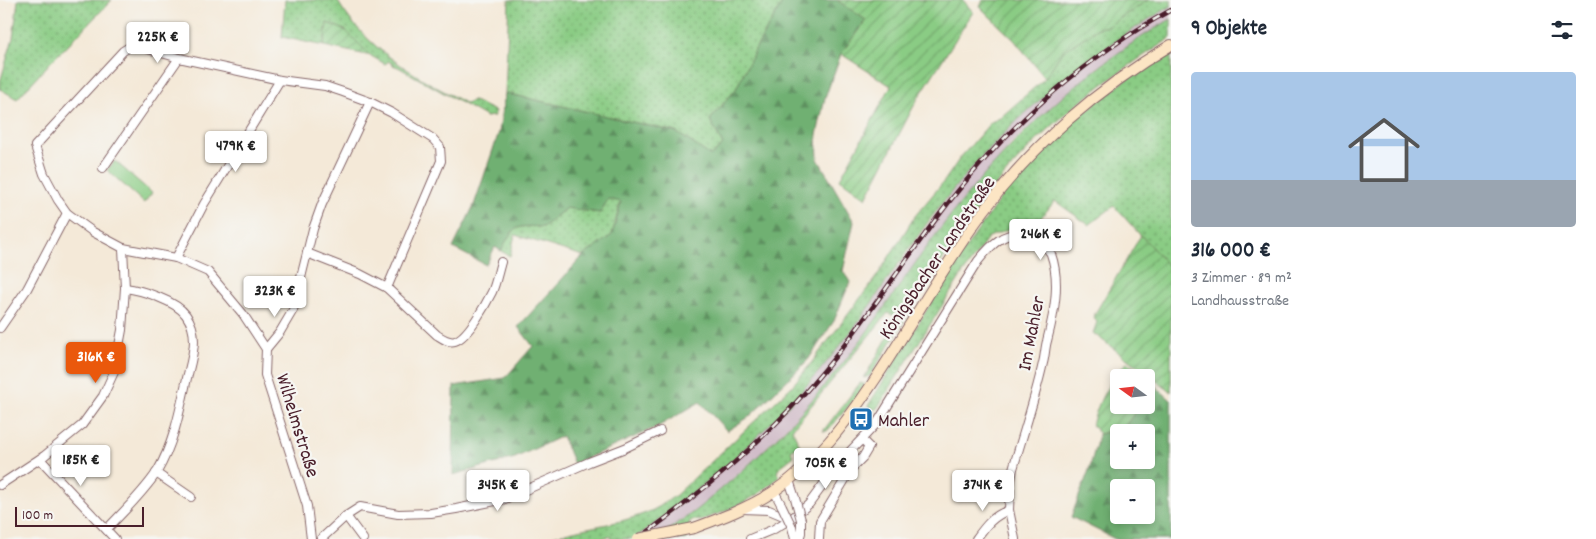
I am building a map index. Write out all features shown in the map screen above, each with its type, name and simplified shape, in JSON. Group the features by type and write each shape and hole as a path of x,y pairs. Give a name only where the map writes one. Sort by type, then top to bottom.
{"main road":[{"name":"Königsbacher Landstraße","path":"638,539 694,528 741,509 774,491 819,453 853,413 960,246 982,213 1006,183 1049,137 1083,108 1134,69 1171,45"}],"street":[{"path":"266,349 243,314 208,272 176,258 123,248 93,232 68,213 58,200 44,174 35,146 123,51 131,46 280,80 325,86 370,102 433,139 440,147 441,161 387,288"},
{"path":"103,168 179,58"},
{"path":"176,258 204,204 280,80"},
{"name":"Wilhelmstraße","path":"311,539 307,506 265,375 266,349 280,332 293,310 322,204 370,102"},
{"path":"0,328 27,289 68,213"},
{"name":"Im Mahler","path":"750,539 774,529 801,511 816,496 840,462 877,423 978,261 992,244 1005,236 1013,234 1029,235 1042,243 1050,253 1055,282 1054,316 1044,362 1010,485 1009,510 1015,539"},
{"path":"0,485 40,459 82,425 103,396 114,372 122,330 125,288 123,248"},
{"path":"308,253 360,274 387,288 437,335 446,341 454,341 460,338 480,313 493,291 501,262"},
{"path":"107,529 156,473 166,455 179,416 194,340 192,326 186,315 178,307 152,295 125,288"},
{"path":"321,539 346,516 360,507 398,514 431,513 505,499 625,448 660,430"},
{"path":"819,539 820,521 852,468 863,457 869,447 862,440"},
{"path":"40,459 116,539"},
{"path":"156,473 190,497"},
{"path":"789,480 801,520 800,539"},
{"path":"774,491 792,527 795,539"},
{"path":"741,509 775,512 788,518"},
{"path":"976,539 987,523 996,515 1009,510"},
{"path":"346,516 363,539"}],"shaded area":[{"path":"1171,6 1171,19 1098,67 1013,142 904,279 858,345 804,409 758,456 708,501 655,539 633,539 717,474 780,414 811,381 855,327 950,194 977,161 1008,129 1056,85 1118,39"}],"green space":[{"path":"18,0 112,0 17,99 0,89 0,82 13,38"},
{"path":"285,0 337,0 363,34 394,61 467,104 472,100 495,111 494,116 486,117 392,65 389,61 385,64 371,56 345,30 327,23 324,46 282,37"},
{"path":"509,0 784,0 757,46 736,89 710,120 723,145 711,156 676,132 505,93"},
{"path":"784,0 837,0 866,20 841,54 825,98 817,135 818,159 854,222 843,271 850,282 834,321 808,360 749,417 727,431 700,402 659,426 574,464 562,436 515,458 453,475 454,386 505,378 533,346 518,327 583,256 612,235 621,202 608,199 600,213 566,208 543,227 526,226 516,229 509,236 501,251 495,247 486,265 453,248 474,205 499,132 505,93 676,132 711,156 723,145 710,120 736,89 757,46"},
{"path":"837,0 963,0 973,12 917,100 866,198 840,179 891,86 841,54 866,20"},
{"path":"983,0 1148,0 1108,26 1098,28 1062,52 1045,78 1015,41 980,7"},
{"path":"1148,0 1171,0 1171,6 1118,39 1068,76 999,138 945,200 856,325 819,372 758,436 714,476 643,532 631,539 611,539 611,536 599,539 545,539 646,513 676,495 791,387 809,366 877,276 915,216 991,122 1000,118 1045,78 1062,52 1098,28 1108,26"},
{"path":"1171,19 1171,38 1127,67 1084,99 1025,152 1007,172 969,220 870,376 864,378 899,318 888,313 792,429 800,446 791,450 793,457 780,467 777,472 780,476 763,491 742,503 699,521 699,519 690,521 687,539 655,539 695,511 723,487 755,459 800,413 845,361 954,211 977,183 1027,130 1081,81 1140,38"},
{"path":"327,23 345,30 371,56 324,46"},
{"path":"1171,51 1171,269 1114,206 1089,225 1055,201 1029,232 1012,228 989,237 961,276 876,410 868,406 954,265 1010,184 1076,118 1134,74"},
{"path":"115,161 152,193 144,203 107,170"},
{"path":"608,199 621,201 612,235 583,256 515,235 510,256 501,251 509,236 516,229 526,226 543,227 566,208 600,213"},
{"path":"1141,235 1171,269 1171,392 1155,380 1155,369 1141,369 1093,333 1097,322 1093,317"},
{"path":"1127,362 1135,369 1121,369"},
{"path":"860,383 865,384 856,398 827,431 823,431"},
{"path":"1110,383 1110,414 1134,414 1127,424 1110,424 1110,430 1099,434 1092,425"},
{"path":"1155,386 1171,400 1171,539 1115,539 1071,517 1089,470 1099,434 1110,430 1110,469 1155,469 1155,424 1127,424 1134,414 1155,414"}],"railway":[{"path":"638,539 735,462 801,397 839,353 953,197 976,169 1026,117 1110,48 1171,10"}],"place":[{"name":"Mahler","path":"861,419"}]}
